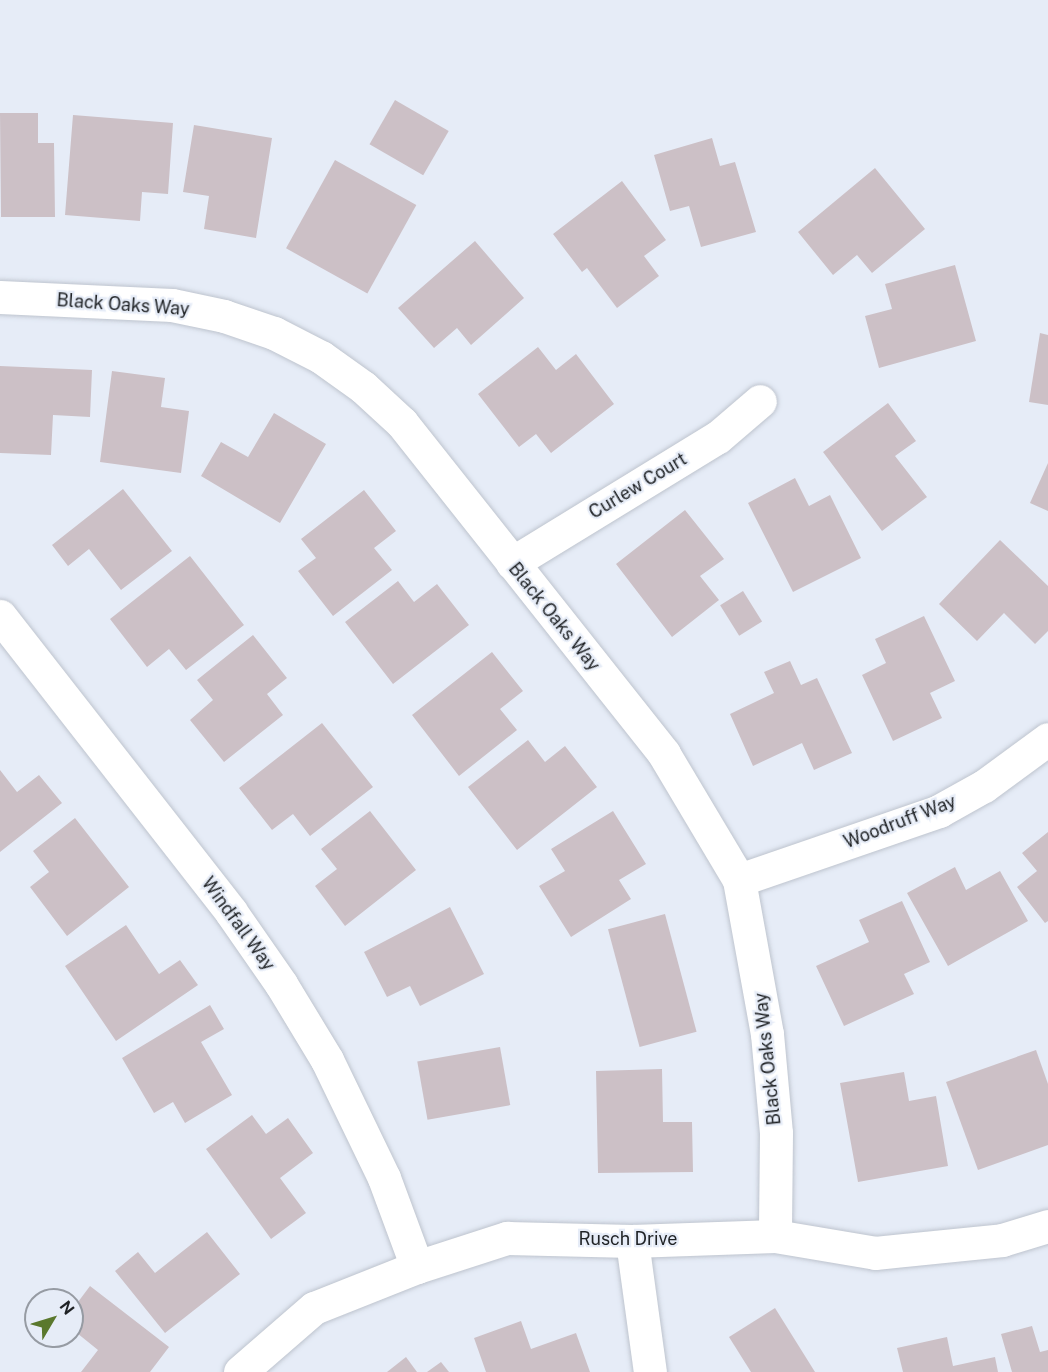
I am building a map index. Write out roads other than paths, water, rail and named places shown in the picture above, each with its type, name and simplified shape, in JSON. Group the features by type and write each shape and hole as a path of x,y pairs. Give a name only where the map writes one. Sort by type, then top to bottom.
{"street":[{"name":"Black Oaks Way","path":"0,297 172,306 224,316 274,333 321,357 363,387 402,423 664,754 739,880 767,1034 776,1133 775,1236"},
{"name":"Curlew Court","path":"512,563 718,437 760,401"},
{"name":"Windfall Way","path":"0,616 231,912 281,984 327,1060 374,1157 417,1267"},
{"name":"Woodruff Way","path":"739,880 939,811 984,786 1048,739"},
{"name":"Rusch Drive","path":"240,1372 314,1308 417,1267 507,1238 632,1241 775,1236 875,1253 1002,1240 1048,1226"},
{"path":"632,1241 650,1372"}]}
